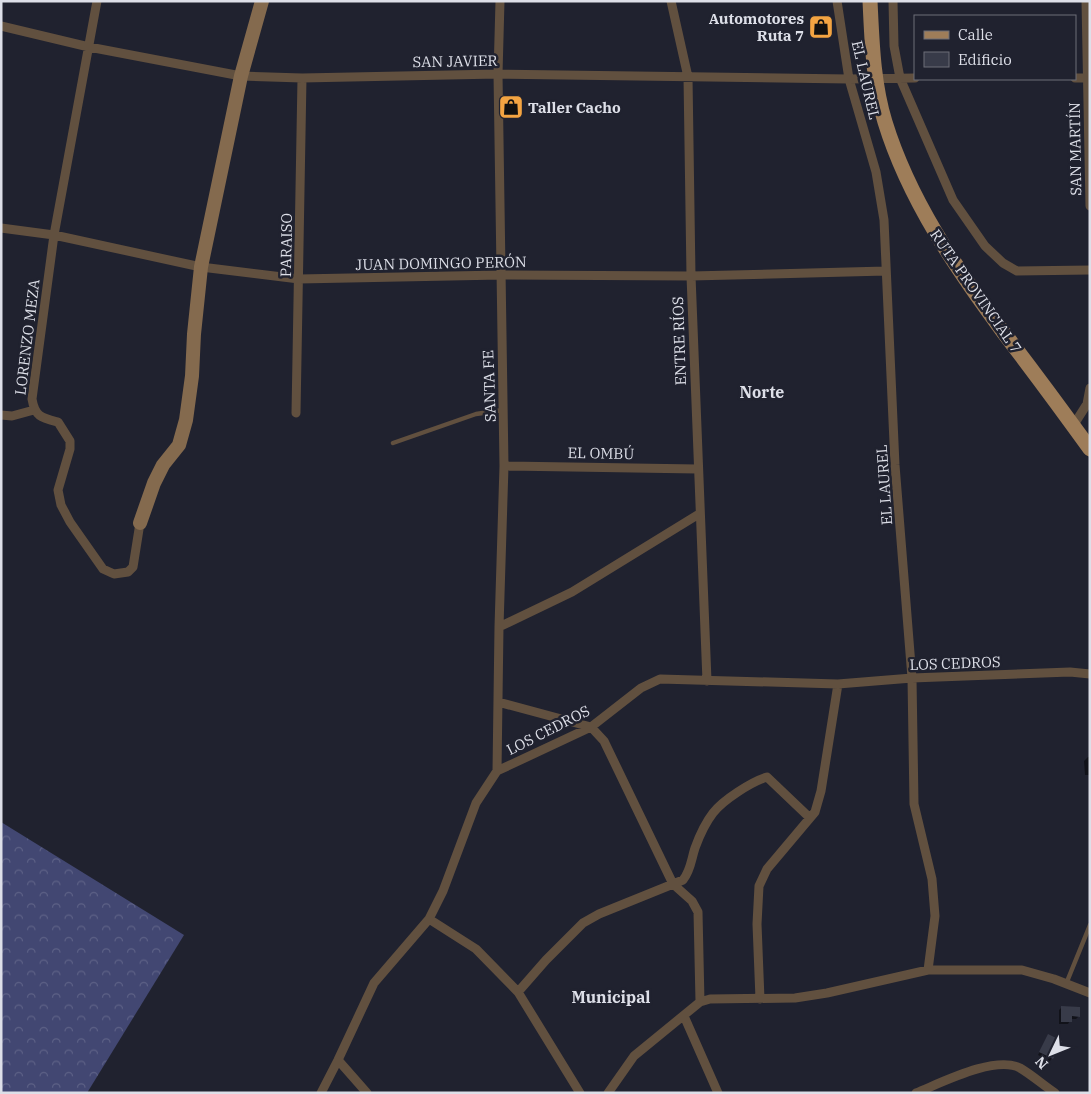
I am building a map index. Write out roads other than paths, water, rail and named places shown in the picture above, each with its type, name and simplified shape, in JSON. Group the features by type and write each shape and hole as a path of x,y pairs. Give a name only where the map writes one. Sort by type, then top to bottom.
{"main road":[{"path":"140,524 154,483 163,464 179,445 186,420 192,376 201,267 241,76 262,1"},
{"name":"RUTA PROVINCIAL 7","path":"870,1 876,80 885,121 906,177 936,235 968,285 1090,449"}],"street":[{"name":"LORENZO MEZA","path":"97,1 54,235 32,399 34,410 42,418 58,422 70,441 70,448 58,490 61,505 70,522 103,569 114,574 128,572 133,567 140,524"},
{"name":"SANTA FE","path":"497,771 504,466 498,74 500,1"},
{"name":"ENTRE RÍOS","path":"671,1 688,77 690,276 707,681"},
{"name":"EL LAUREL","path":"837,1 849,79 876,172 884,220 896,465 912,678 914,804 932,879 935,916 928,970"},
{"path":"893,1 894,46 900,78 954,200 985,246 1003,264 1017,271 1090,270"},
{"name":"SAN MARTÍN","path":"1086,1 1090,206"},
{"name":"SAN JAVIER","path":"1,26 90,47 241,76 302,78 498,74 876,80 914,78"},
{"name":"PARAISO","path":"296,413 302,78"},
{"path":"1076,78 1089,78"},
{"name":"JUAN DOMINGO PERÓN","path":"1,228 54,235 201,267 299,279 501,275 690,276 886,271"},
{"path":"1073,426 1086,404 1090,388"},
{"path":"1,415 12,416 34,410"},
{"name":"EL OMBÚ","path":"504,466 697,468"},
{"path":"499,627 572,592 699,514"},
{"name":"LOS CEDROS","path":"321,1093 374,983 429,919 443,891 476,803 497,771 591,726 641,688 660,679 838,684 912,678 1070,672 1090,674"},
{"path":"760,999 757,924 759,886 767,868 815,812 821,791 838,684"},
{"path":"498,702 591,726 604,742 672,884 692,901 698,912 700,1002"},
{"path":"518,992 546,960 583,923 599,914 683,880 689,873 695,848 711,815 718,807 756,780 767,777 810,818"},
{"path":"429,919 476,949 518,992 580,1093"},
{"path":"608,1093 634,1056 700,1002 710,999 796,998 827,993 928,970 1022,970 1090,994"},
{"path":"684,1016 718,1093"},
{"path":"338,1060 366,1093"},
{"path":"916,1093 978,1069 1004,1064 1019,1068 1055,1093"}],"lane":[{"path":"393,443 476,414 503,410"},
{"path":"1066,984 1090,926"}],"place":[{"name":"Automotores Ruta 7","path":"821,27"},
{"name":"Taller Cacho","path":"511,107"}],"district":[{"name":"Norte","path":"762,392"},
{"name":"Municipal","path":"611,997"}]}
